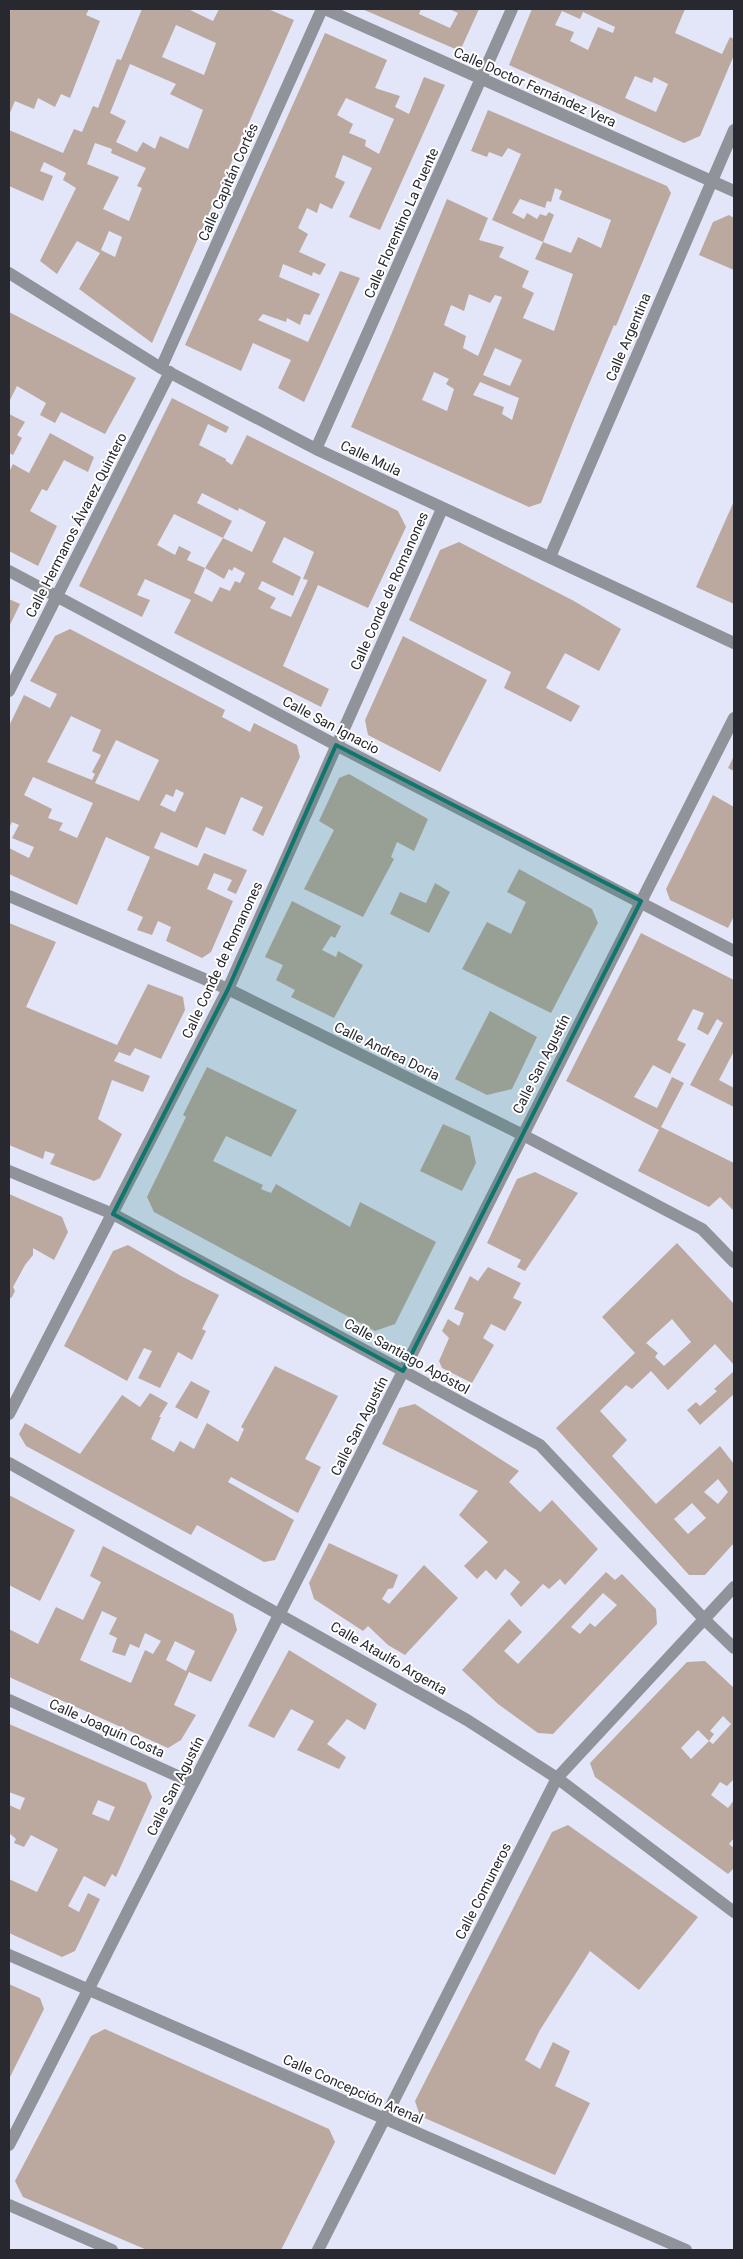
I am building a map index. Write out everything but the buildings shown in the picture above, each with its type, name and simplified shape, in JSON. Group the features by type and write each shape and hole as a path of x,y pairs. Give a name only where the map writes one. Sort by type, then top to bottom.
{"street":[{"name":"Calle Doctor Fernández Vera","path":"323,9 734,191"},
{"name":"Calle Capitán Cortés","path":"165,370 323,9"},
{"name":"Calle Florentino La Puente","path":"316,449 512,9"},
{"name":"Calle Argentina","path":"550,557 734,130"},
{"name":"Calle Mula","path":"9,273 165,370 316,449 734,643"},
{"name":"Calle Hermanos Álvarez Quintero","path":"9,691 165,370"},
{"name":"Calle Conde de Romanones","path":"9,1414 114,1214 228,989 442,509"},
{"name":"Calle San Ignacio","path":"9,571 57,594 336,745 641,901 734,951"},
{"name":"Calle San Agustín","path":"9,2145 90,1991 193,1783 282,1614 734,718"},
{"name":"Calle Andrea Doria","path":"9,896 228,989 522,1135 702,1229 734,1262"},
{"name":"Calle Santiago Apóstol","path":"9,1171 114,1214 540,1445 704,1619 734,1648"},
{"name":"Calle Ataulfo Argenta","path":"9,1463 282,1614 468,1720 557,1778 734,1912"},
{"name":"Calle Comuneros","path":"318,2250 557,1778 734,1587"},
{"name":"Calle Joaquín Costa","path":"9,1700 193,1783"},
{"name":"Calle Concepción Arenal","path":"9,1955 686,2250"},
{"path":"9,2205 112,2250"}],"highlighted area":[{"path":"336,745 641,901 403,1371 113,1214 228,989"}]}
